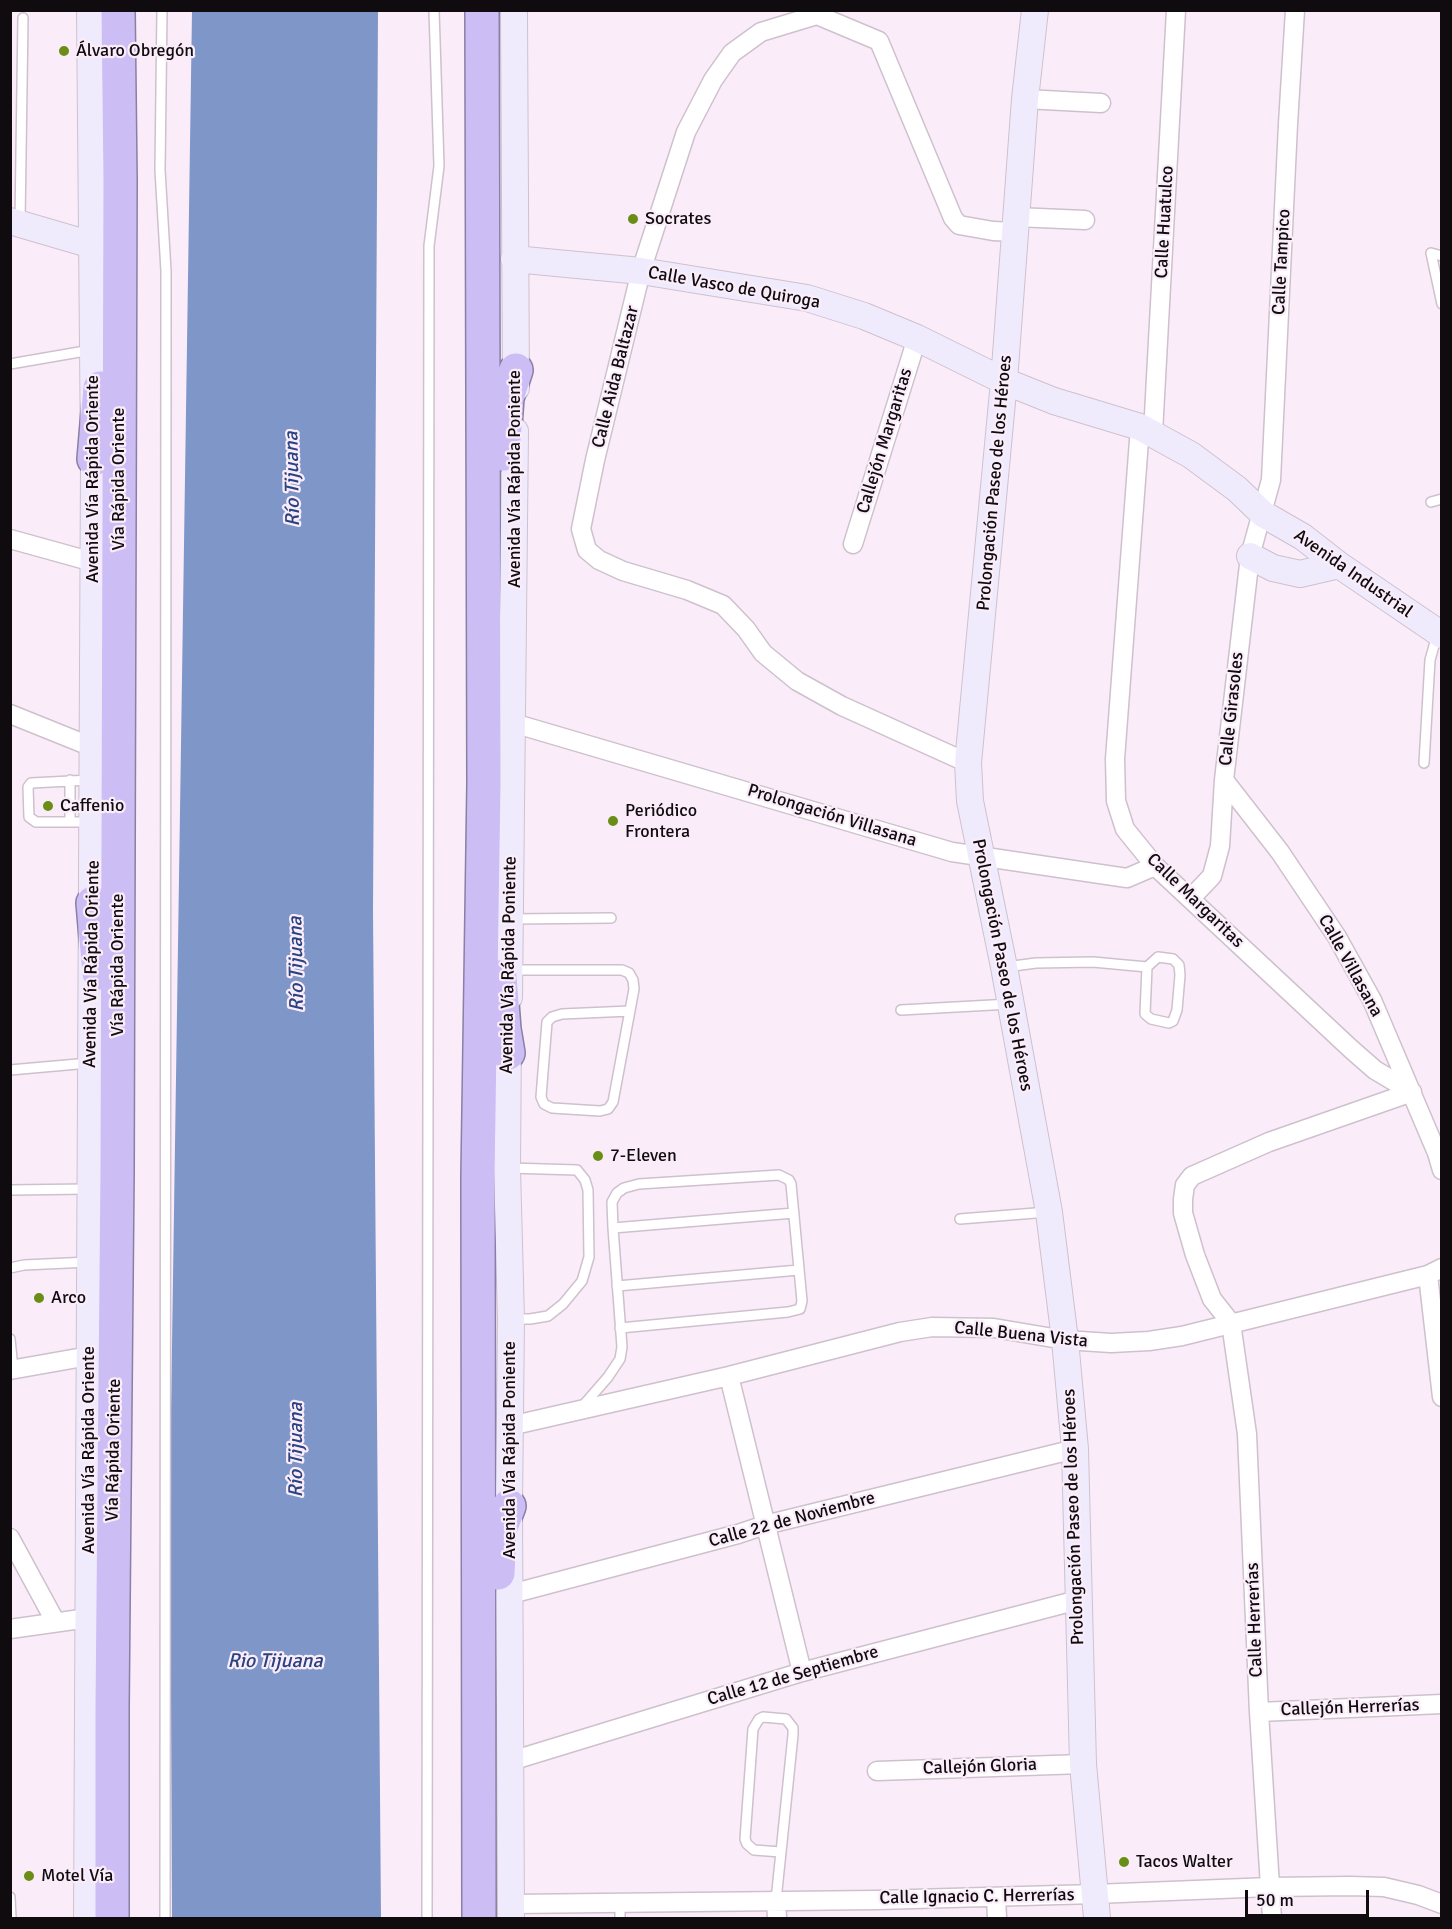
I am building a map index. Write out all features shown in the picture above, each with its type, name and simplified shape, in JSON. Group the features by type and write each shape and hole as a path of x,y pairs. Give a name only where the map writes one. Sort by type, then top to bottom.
{"highway":[{"name":"Vía Rápida Oriente","path":"112,1918 117,1170 120,180 118,10"},
{"name":"Avenida Vía Rápida Poniente","path":"479,1918 478,1177 484,783 498,721 482,10"},
{"path":"94,459 120,180"},
{"path":"498,721 489,692 507,398 516,370"},
{"path":"484,783 489,818 504,1029 508,1053"},
{"path":"93,903 117,1170"},
{"path":"478,1783 486,1764 501,1530 509,1506"},
{"path":"93,1918 100,1863 112,1707"},
{"path":"479,1841 488,1874 504,1914"}],"main road":[{"name":"Avenida Vía Rápida Oriente","path":"87,1918 93,903 82,822 81,780 92,747 94,459 90,10"},
{"name":"Avenida Vía Rápida Poniente","path":"514,10 516,370"},
{"name":"Prolongación Paseo de los Héroes","path":"1035,10 1025,99 1004,381 968,763 970,801 1004,967 1049,1212 1065,1340 1075,1449 1083,1764 1096,1906"},
{"path":"15,222 92,245"},
{"name":"Calle Vasco de Quiroga","path":"514,259 641,271 807,298 864,316 917,338 1004,381 1054,401 1147,430 1216,472 1263,514"},
{"name":"Avenida Industrial","path":"1263,514 1303,537 1339,565 1439,634"},
{"path":"1250,556 1273,568 1300,574 1339,565"},
{"name":"Avenida Vía Rápida Poniente","path":"498,721 510,919 507,1168 511,1319 509,1506 511,1761 504,1914"}],"street":[{"name":"Calle Huatulco","path":"1147,430 1176,10"},
{"name":"Calle Tampico","path":"1263,514 1272,480 1295,10"},
{"name":"Calle Aida Baltazar","path":"968,763 842,706 797,681 764,653 746,629 723,605 687,590 623,571 599,560 587,550 581,529 595,460 641,271 686,132 712,80 732,53 760,32 817,15 879,41 953,219 959,225 993,231 1016,225 1085,220"},
{"path":"1025,99 1101,103"},
{"name":"Callejón Margaritas","path":"853,544 917,338"},
{"name":"Calle Margaritas","path":"1147,430 1115,759 1116,801 1125,829 1155,866 1351,1049 1375,1070 1412,1092"},
{"name":"Calle Girasoles","path":"1191,898 1212,876 1220,846 1224,780 1250,556 1263,514"},
{"path":"10,539 93,562"},
{"path":"10,714 92,747"},
{"name":"Prolongación Villasana","path":"498,721 952,852 1127,878 1155,866"},
{"name":"Calle Villasana","path":"1224,780 1280,852 1337,938 1372,1000 1412,1092 1442,1170"},
{"path":"1231,1323 1212,1299 1195,1256 1183,1213 1185,1185 1192,1176 1269,1142 1412,1092"},
{"path":"1435,1272 1442,1397"},
{"name":"Calle Buena Vista","path":"510,1426 729,1376 900,1332 932,1327 994,1328 1065,1340 1111,1343 1149,1341 1182,1336 1435,1272"},
{"name":"Calle Herrerías","path":"1231,1323 1247,1434 1259,1712 1272,1918"},
{"path":"12,1369 89,1356"},
{"path":"729,1376 802,1672"},
{"name":"Calle 22 de Noviembre","path":"510,1594 765,1525 1075,1449"},
{"path":"10,1538 55,1622"},
{"name":"Calle 12 de Septiembre","path":"511,1761 802,1672 1078,1600"},
{"path":"10,1629 88,1618"},
{"name":"Callejón Herrerías","path":"1259,1712 1442,1704"},
{"name":"Callejón Gloria","path":"877,1771 1083,1764"},
{"name":"Calle Ignacio C. Herrerías","path":"504,1914 620,1911 776,1900 878,1909 996,1898 1096,1906 1270,1887 1384,1887 1418,1895 1442,1904"},
{"path":"996,1898 997,1918"},
{"path":"776,1900 777,1918"}],"lane":[{"path":"162,10 160,170 166,271 165,1918"},
{"path":"427,1918 429,258 439,166 434,10"},
{"path":"15,222 22,18"},
{"path":"1442,256 1431,253 1442,304"},
{"path":"10,364 92,350"},
{"path":"1431,502 1442,499"},
{"path":"1424,763 1430,660 1439,634"},
{"path":"81,780 31,783 28,787 29,817 36,822 82,822"},
{"path":"510,919 540,921 611,918"},
{"path":"1158,957 1173,959 1179,965 1177,1010 1173,1021 1169,1023 1151,1019 1145,1014 1147,968 1158,957"},
{"path":"1004,967 1036,963 1093,962 1147,968"},
{"path":"510,970 622,970 629,973 633,980 634,989 630,1011 613,1102 608,1109 600,1111 552,1108 544,1104 541,1097 547,1022 552,1017 562,1014 630,1011"},
{"path":"901,1010 1011,1004"},
{"path":"10,1070 91,1063"},
{"path":"507,1168 577,1170 585,1180 588,1190 589,1257 582,1281 563,1304 548,1316 511,1319"},
{"path":"579,1411 620,1359 622,1347 620,1328 613,1228 612,1202 617,1193 624,1188 639,1185 779,1175 786,1177 791,1185 794,1213 802,1301 800,1309 620,1328"},
{"path":"10,1190 90,1189"},
{"path":"960,1219 1049,1212"},
{"path":"613,1228 794,1213"},
{"path":"10,1268 24,1264 90,1262"},
{"path":"617,1286 800,1270"},
{"path":"10,1339 12,1369"},
{"path":"776,1900 781,1852 793,1728 786,1719 763,1717 756,1722 753,1730 745,1839 754,1850 781,1852"},
{"path":"10,1898 11,1918"}],"water":[{"name":"Rio Tijuana","path":"192,11 378,11 373,911 381,1918 172,1918 170,1477"}],"place":[{"name":"Álvaro Obregón","path":"64,51"},
{"name":"Socrates","path":"633,219"},
{"name":"Caffenio","path":"48,806"},
{"name":"Periódico Frontera","path":"613,821"},
{"name":"7-Eleven","path":"598,1156"},
{"name":"Arco","path":"39,1298"},
{"name":"Tacos Walter","path":"1124,1862"},
{"name":"Motel Vía","path":"29,1876"}],"water label":[{"name":"Río Tijuana","path":"293,479"},
{"name":"Río Tijuana","path":"297,964"},
{"name":"Río Tijuana","path":"297,1450"}]}
